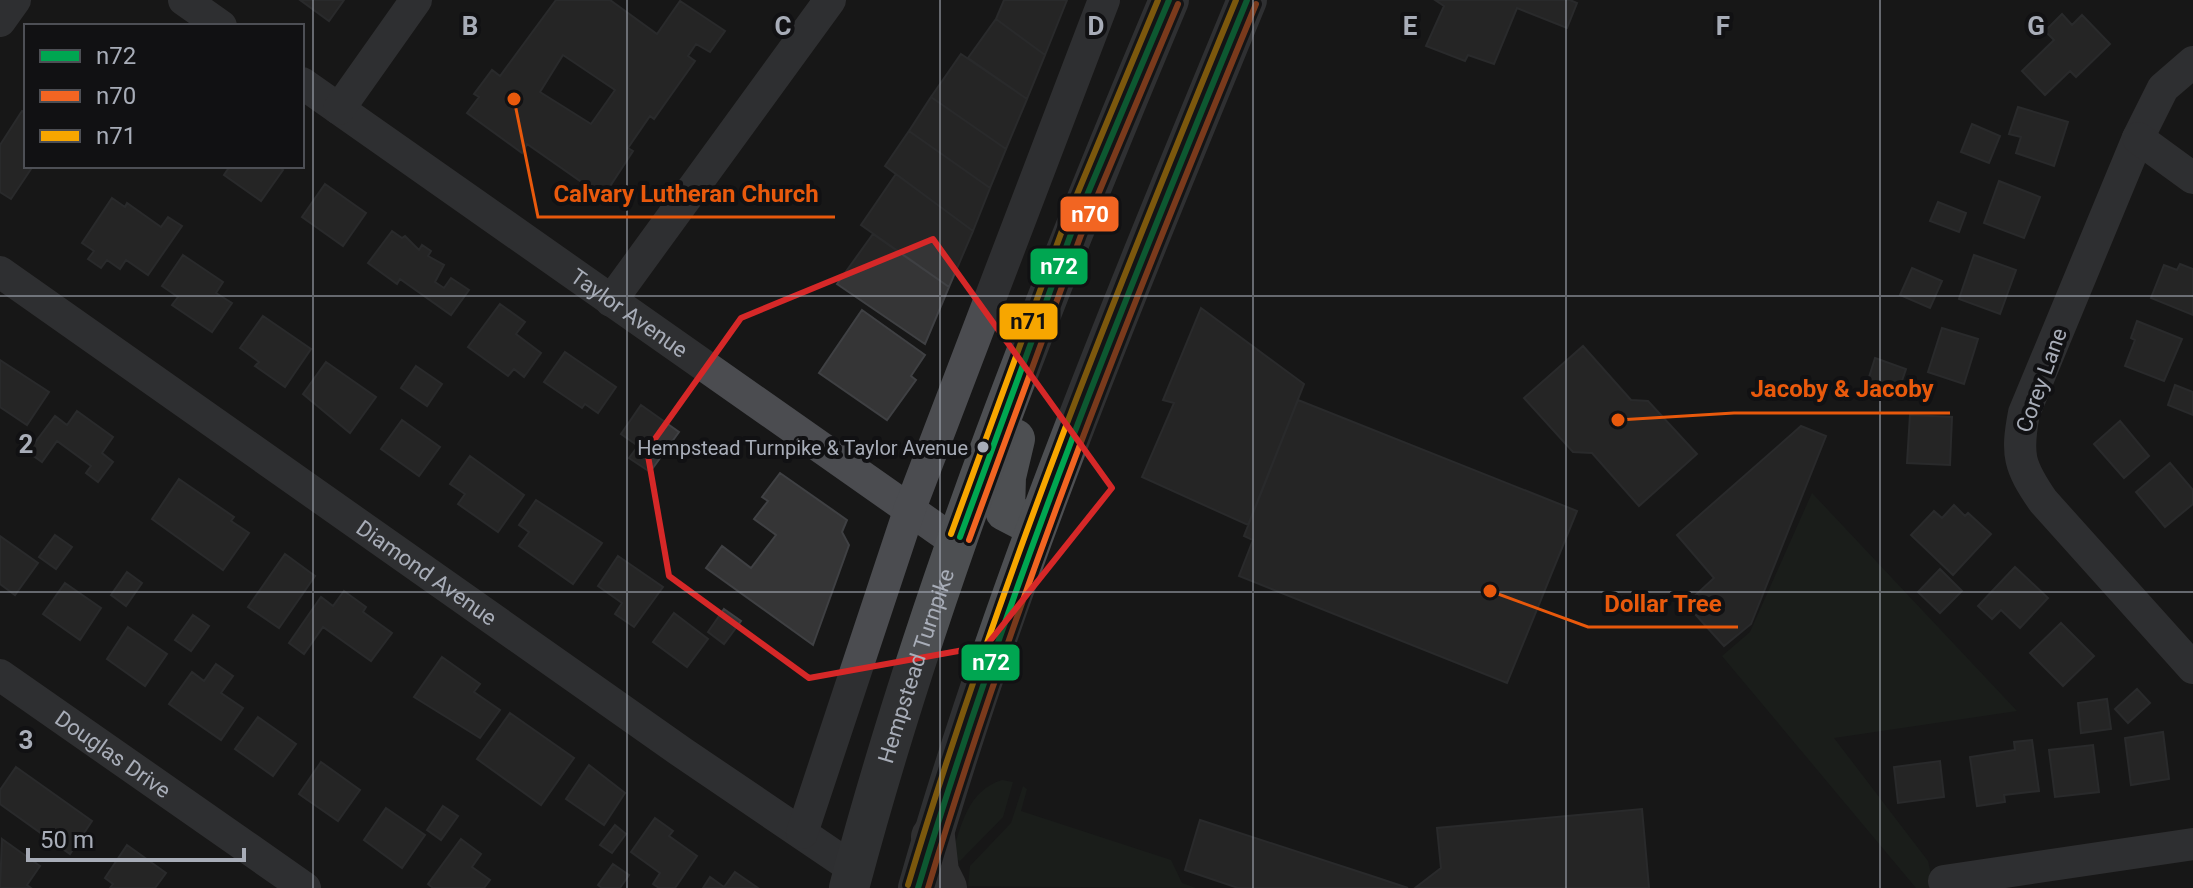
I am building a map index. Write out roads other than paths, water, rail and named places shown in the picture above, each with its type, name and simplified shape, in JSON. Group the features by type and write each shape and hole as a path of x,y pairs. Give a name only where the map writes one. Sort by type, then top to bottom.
{"highway":[{"path":"933,837 937,872 945,888"}],"main road":[{"name":"Hempstead Turnpike","path":"852,879 957,543 1072,231 1169,0"},
{"path":"918,888 1036,527 1247,0"},
{"path":"1036,527 1005,511 1005,490 1024,400 1072,231"}],"street":[{"path":"0,21 15,0"},
{"path":"184,0 218,24"},
{"path":"339,109 416,0"},
{"path":"611,301 830,0"},
{"path":"802,833 909,511 1104,0"},
{"name":"Corey Lane","path":"2193,62 2163,88 2138,138 2024,413 2017,450 2024,474 2043,501 2193,668"},
{"name":"Taylor Avenue","path":"304,84 957,543"},
{"path":"2138,138 2193,178"},
{"name":"Diamond Avenue","path":"0,272 802,833 852,879"},
{"name":"Douglas Drive","path":"0,675 305,888"},
{"path":"1944,881 2193,844"}],"place":[{"name":"Calvary Lutheran Church","path":"514,99"},
{"name":"Jacoby & Jacoby","path":"1618,420"},
{"name":"Hempstead Turnpike & Taylor Avenue","path":"983,447"},
{"name":"Dollar Tree","path":"1490,591"}]}
